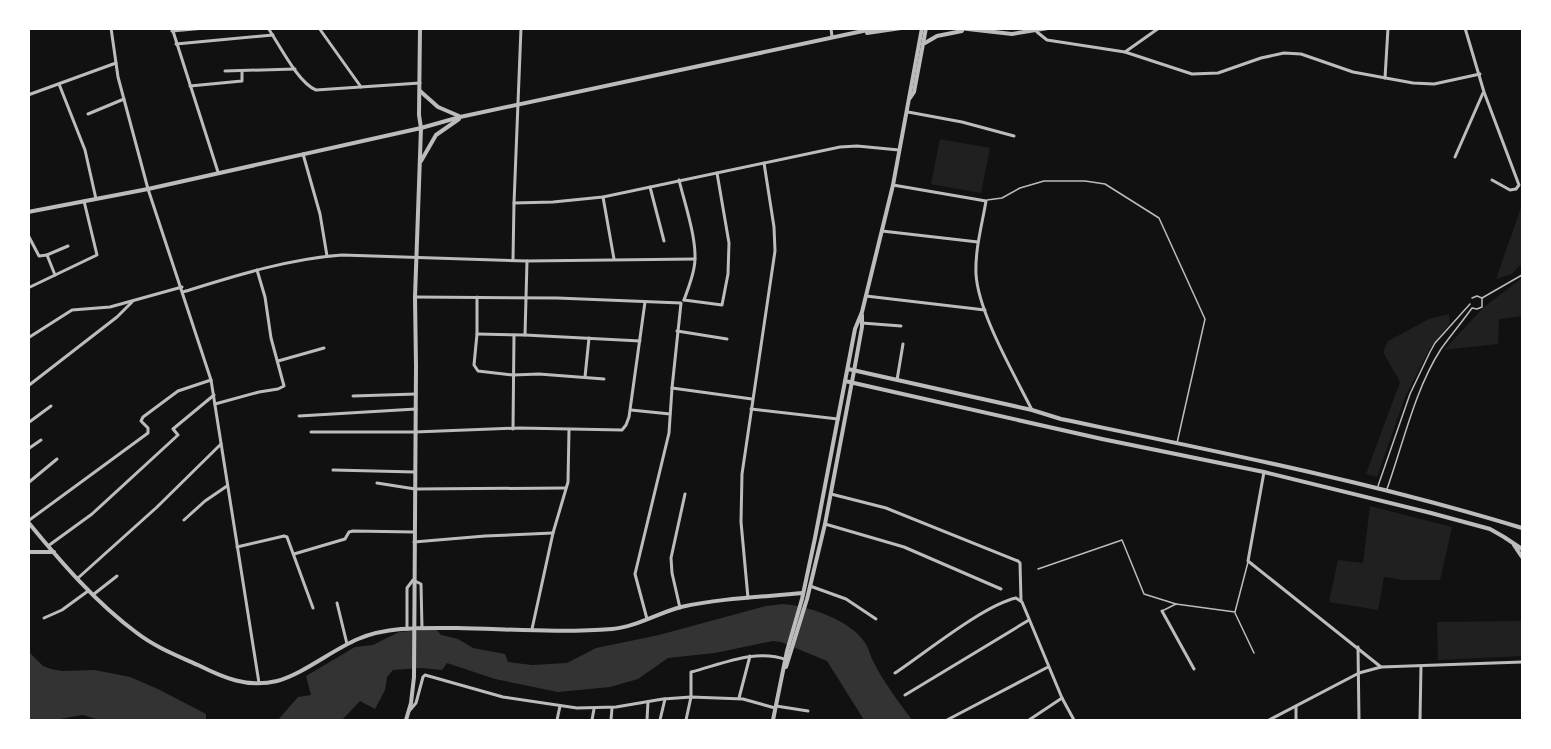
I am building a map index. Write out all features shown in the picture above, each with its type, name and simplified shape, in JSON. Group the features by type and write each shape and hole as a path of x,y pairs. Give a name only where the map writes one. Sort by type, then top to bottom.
{"street":[{"path":"111,28 124,99 148,189 211,380 259,683"},
{"path":"204,28 172,30 218,172"},
{"path":"268,28 295,69 308,85 316,90 420,83"},
{"path":"319,28 361,87"},
{"path":"406,720 413,685 415,297 421,128 419,115 420,28"},
{"path":"513,260 521,28"},
{"path":"831,28 832,39"},
{"path":"857,34 877,28"},
{"path":"28,212 148,189 421,128 461,116 857,34 901,28"},
{"path":"910,99 914,92 924,28"},
{"path":"804,599 803,593 856,326 862,312 893,185 908,112 909,92 924,28"},
{"path":"959,28 1012,34 1037,32 1048,28"},
{"path":"1125,52 1160,28"},
{"path":"1386,78 1388,28"},
{"path":"1465,28 1484,92 1519,185 1516,189 1510,190 1492,180"},
{"path":"923,46 937,36 969,29"},
{"path":"1037,32 1047,40 1125,52 1192,74 1218,73 1261,58 1284,53 1301,54 1353,72 1434,84 1480,74"},
{"path":"176,44 273,35"},
{"path":"28,95 116,63"},
{"path":"225,71 295,69"},
{"path":"190,86 242,81 242,71"},
{"path":"59,84 85,150 96,199"},
{"path":"420,90 442,109 461,116"},
{"path":"1455,157 1484,92"},
{"path":"87,114 124,99"},
{"path":"908,112 972,124 1014,136"},
{"path":"419,164 436,135 461,116"},
{"path":"514,203 603,197 840,147 857,146 899,150"},
{"path":"303,154 320,214 327,256"},
{"path":"748,598 741,500 742,474 775,251 774,226 764,162"},
{"path":"415,297 683,302 722,305 728,274 729,243 717,173"},
{"path":"647,619 635,574 669,433 677,331 695,260 694,244 679,180"},
{"path":"893,185 986,201 978,242 976,280 985,310 1032,410"},
{"path":"650,187 664,241"},
{"path":"603,197 614,259"},
{"path":"28,288 97,255 84,201"},
{"path":"882,231 978,242"},
{"path":"28,235 39,256 68,246"},
{"path":"47,255 55,275"},
{"path":"183,292 257,270 327,256 416,256 527,261 695,260"},
{"path":"525,334 527,261"},
{"path":"215,404 283,387 284,384 271,338 265,297 257,270"},
{"path":"28,338 72,310 110,307 182,287"},
{"path":"866,296 985,310"},
{"path":"477,297 475,369 480,372 513,375 538,374 604,379"},
{"path":"28,386 105,327 134,300"},
{"path":"311,432 513,429 619,431 626,425 630,410 645,302"},
{"path":"774,720 784,670 804,599 810,586 825,524 852,382 862,312"},
{"path":"862,323 900,326"},
{"path":"677,331 727,339"},
{"path":"477,334 525,334 640,341"},
{"path":"513,429 514,335"},
{"path":"585,377 589,338"},
{"path":"897,380 903,344"},
{"path":"278,362 324,348"},
{"path":"848,369 1376,489 1521,527"},
{"path":"211,380 178,391 143,417 141,421 148,429 148,433 28,521 78,578 139,635 178,656 240,683 259,683 286,678 347,644 371,634 401,629 615,629 680,608 803,593"},
{"path":"845,381 1102,439 1264,472 1384,501 1485,528 1522,549"},
{"path":"672,388 752,399"},
{"path":"352,396 416,394"},
{"path":"48,546 77,526 110,498 178,435 173,429 214,395"},
{"path":"28,423 51,406"},
{"path":"299,416 416,409"},
{"path":"752,409 838,420"},
{"path":"630,410 670,414"},
{"path":"1052,428 1054,417"},
{"path":"1102,439 1105,428"},
{"path":"532,629 553,533 568,482 569,430"},
{"path":"28,449 41,440"},
{"path":"78,578 156,508 221,444"},
{"path":"28,483 57,459"},
{"path":"333,470 415,472"},
{"path":"1264,472 1248,561 1381,667"},
{"path":"377,483 415,489 565,488"},
{"path":"184,519 227,486"},
{"path":"1373,499 1376,489"},
{"path":"1384,501 1386,492"},
{"path":"823,493 875,504 910,516 1018,561 1022,601 1048,667 1074,720"},
{"path":"680,608 671,558 685,494"},
{"path":"825,524 904,547 1001,589"},
{"path":"294,554 345,538 349,532 414,532"},
{"path":"414,542 553,533"},
{"path":"237,547 286,536 313,608"},
{"path":"1511,542 1522,557"},
{"path":"28,552 54,552"},
{"path":"810,560 816,561"},
{"path":"94,594 117,576"},
{"path":"413,580 421,584 422,628"},
{"path":"407,629 407,588 413,580"},
{"path":"810,586 846,599 876,619"},
{"path":"44,618 62,610 89,589"},
{"path":"896,673 979,616 1011,599 1022,601"},
{"path":"337,603 347,644"},
{"path":"1162,611 1194,669"},
{"path":"905,695 1029,620"},
{"path":"1358,647 1359,720"},
{"path":"686,720 691,697 691,672 750,656 775,655 787,660"},
{"path":"739,699 750,656"},
{"path":"1269,720 1359,673 1381,667 1522,662"},
{"path":"1420,720 1421,666"},
{"path":"946,720 1048,667"},
{"path":"409,711 416,703 425,675 494,695 560,706 612,708 691,697 739,699 808,711"},
{"path":"1029,720 1062,698"},
{"path":"660,720 665,699"},
{"path":"647,720 648,702"},
{"path":"556,720 560,706"},
{"path":"1296,706 1296,720"},
{"path":"611,720 612,708"},
{"path":"592,720 594,709"}],"lane":[{"path":"986,201 1002,198 1020,188 1044,181 1085,181 1105,184 1157,215 1163,223 1205,319 1177,443"},
{"path":"1472,298 1477,296 1482,298 1522,275"},
{"path":"1386,492 1430,370 1441,350 1472,308 1482,307 1482,298"},
{"path":"1376,489 1410,394 1430,352 1435,343 1470,304"},
{"path":"1038,569 1122,540 1144,594 1176,604 1235,612"},
{"path":"1248,561 1235,612 1254,653"},
{"path":"1162,611 1176,604"}],"shaded area":[{"path":"940,139 990,148 981,193 931,184"},
{"path":"1522,205 1522,265 1512,274 1496,279"},
{"path":"1522,278 1522,316 1499,319 1498,344 1444,350 1484,307"},
{"path":"1449,314 1450,323 1430,348 1405,397 1377,477 1366,474 1400,382 1383,352 1388,341 1429,319"},
{"path":"1370,506 1452,527 1440,580 1404,580 1384,577 1378,610 1329,602 1338,560 1363,563"},
{"path":"783,604 830,616 861,637 880,675 912,720 864,720 827,661 781,642 773,641 715,653 668,658 638,679 610,687 558,692 495,679 447,663 442,670 421,668 393,670 387,677 385,690 375,709 360,701 342,720 278,720 298,697 311,695 306,676 355,647 373,645 399,632 436,629 441,635 458,639 473,648 505,654 508,662 532,665 567,663 596,648 659,635 766,606"},
{"path":"1522,621 1522,656 1438,660 1437,622"},
{"path":"28,651 43,666 51,669 95,670 130,677 206,714 206,720 99,720 83,715 54,720 29,720"}]}
